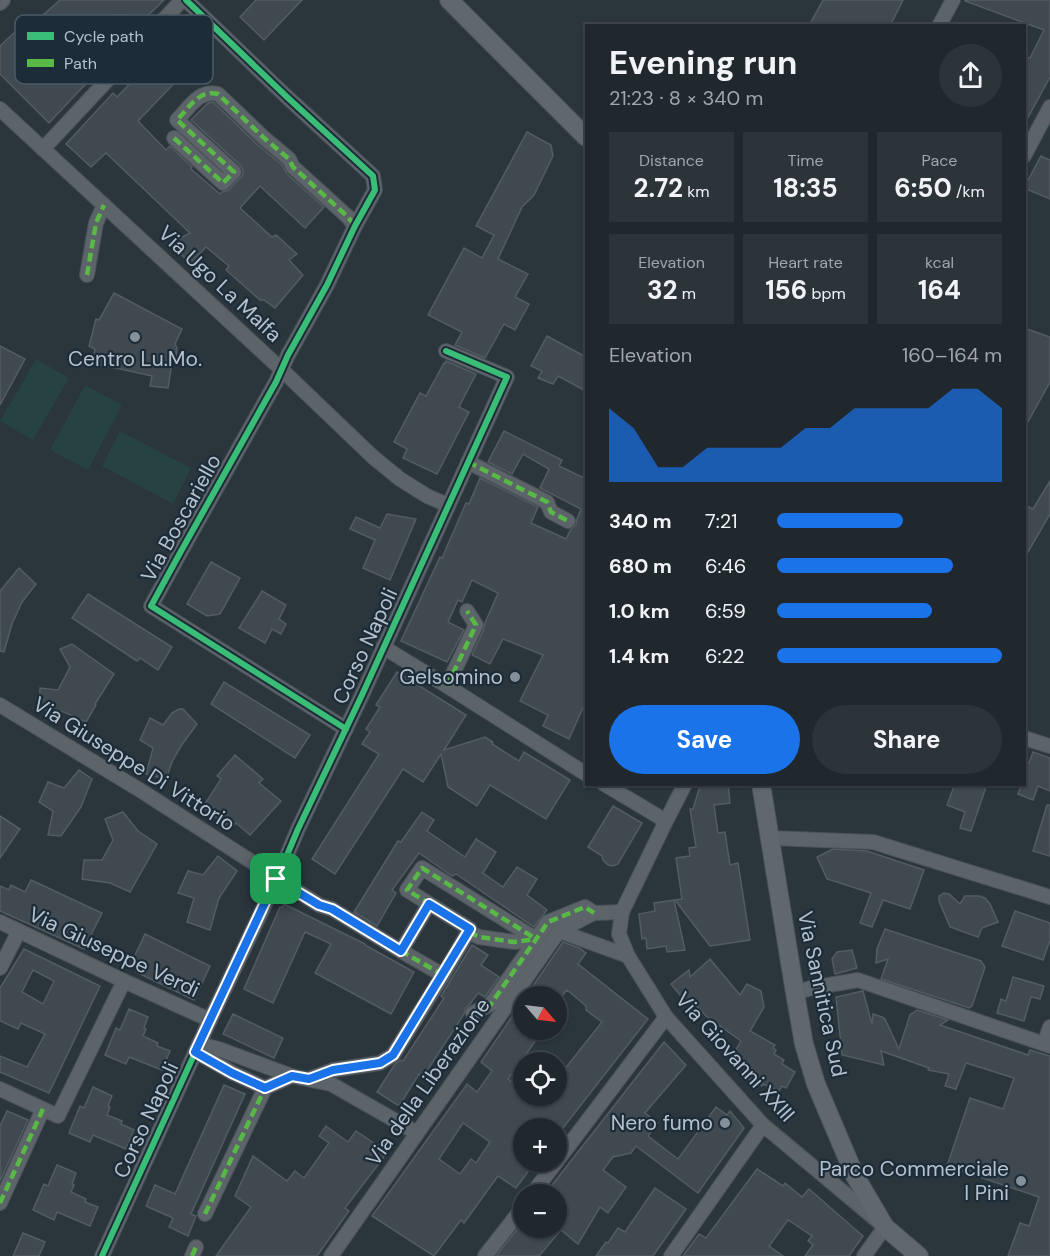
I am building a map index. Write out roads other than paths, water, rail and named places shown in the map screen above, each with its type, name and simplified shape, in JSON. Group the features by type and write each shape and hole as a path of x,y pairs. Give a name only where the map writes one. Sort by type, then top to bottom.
{"main road":[{"path":"450,0 585,136"},
{"name":"Via Sannitica Sud","path":"761,786 804,1044 816,1084 855,1176 885,1227 919,1256"}],"street":[{"path":"0,3 3,0"},
{"path":"170,15 184,0 200,15"},
{"path":"940,24 953,0"},
{"path":"213,27 373,176 375,190 282,370"},
{"path":"43,149 105,84"},
{"path":"174,138 223,183 234,172 177,120 200,96 218,94 289,159 293,166 355,226"},
{"path":"1026,152 1050,107"},
{"name":"Via Ugo La Malfa","path":"0,109 373,457 400,479 448,506"},
{"path":"87,275 96,223 104,205"},
{"name":"Corso Napoli","path":"104,1255 197,1048 507,377 446,351"},
{"name":"Via Boscariello","path":"282,370 151,606 346,729"},
{"path":"468,462 547,502 551,512 568,521"},
{"path":"447,686 476,625 466,611"},
{"path":"383,647 585,773"},
{"name":"Via Giuseppe Di Vittorio","path":"0,705 142,792 276,879"},
{"path":"1026,739 1050,746"},
{"path":"607,786 666,821"},
{"name":"Via Giovanni XXIII","path":"684,786 622,912 620,934 628,956 666,1017 763,1125 885,1227"},
{"path":"769,838 873,842 1050,897"},
{"path":"422,868 536,939 514,942 479,937 407,890 422,868"},
{"path":"276,879 319,905 332,909 443,975"},
{"path":"401,951 429,904"},
{"name":"Via della Liberazione","path":"473,1012 491,1004 548,922 585,907 594,913"},
{"name":"Via della Liberazione","path":"331,1256 559,931 594,913 622,912"},
{"name":"Via Giuseppe Verdi","path":"0,922 210,1020"},
{"path":"559,931 628,956"},
{"path":"0,968 20,932"},
{"path":"309,1079 333,1070 380,1063 393,1055 469,932"},
{"path":"795,993 858,980 1047,1045 1050,1027"},
{"path":"0,1089 58,1116 124,981"},
{"path":"540,1184 666,1017"},
{"path":"197,1048 219,1049 292,1076 331,1084 417,1133"},
{"path":"197,1048 232,1073 265,1088"},
{"path":"205,1214 265,1088 292,1076"},
{"path":"0,1203 43,1109"},
{"path":"671,1256 763,1125"},
{"path":"485,1256 513,1220"},
{"path":"864,1256 885,1227"}],"place":[{"name":"Centro Lu.Mo.","path":"135,337"},
{"name":"Gelsomino","path":"515,677"},
{"name":"Nero fumo","path":"725,1123"},
{"name":"Parco Commerciale I Pini","path":"1021,1181"}]}
